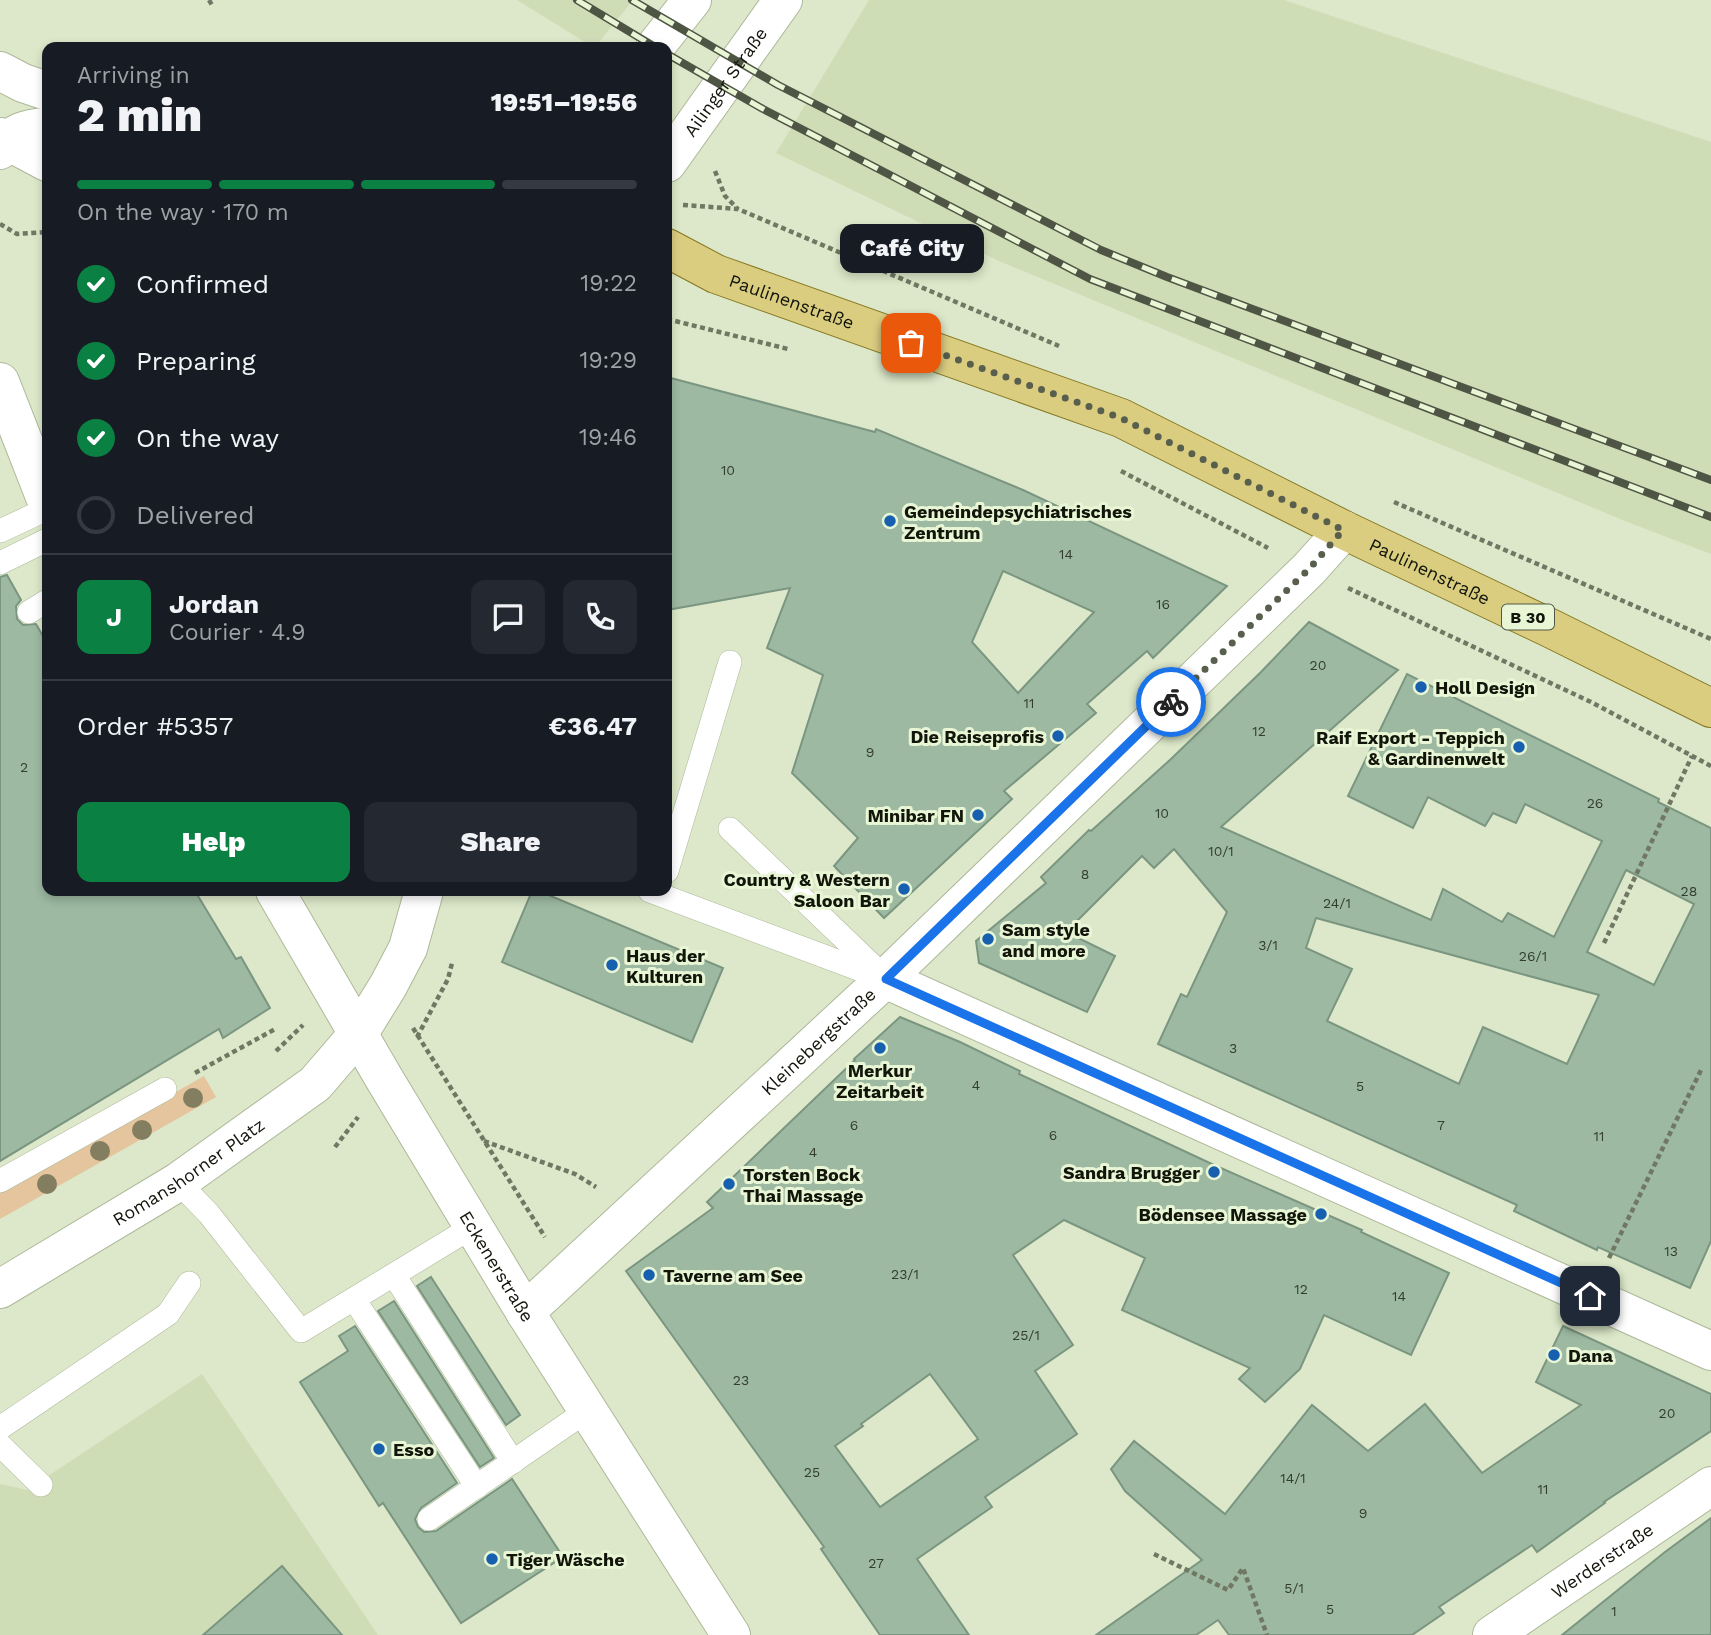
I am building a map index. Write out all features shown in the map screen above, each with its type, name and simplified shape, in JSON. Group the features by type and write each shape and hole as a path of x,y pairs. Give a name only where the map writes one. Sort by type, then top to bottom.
{"main road":[{"name":"Paulinenstraße","path":"672,251 716,274 1121,418 1343,530 1711,708"},
{"name":"Paulinenstraße","path":"672,272 716,274"}],"street":[{"path":"659,42 692,0"},
{"name":"Ailinger Straße","path":"672,156 783,0"},
{"path":"0,71 42,90"},
{"path":"2,143 26,128 42,127"},
{"path":"2,143 42,160"},
{"path":"0,382 42,489"},
{"name":"Kleinebergstraße","path":"526,1312 886,979 1309,569 1343,530"},
{"name":"Eckenerstraße","path":"278,896 385,1080 526,1312 731,1635"},
{"name":"Romanshorner Platz","path":"0,1289 178,1182 315,1084 359,1032 408,948 423,896"},
{"path":"886,979 1711,1351"},
{"name":"Werderstraße","path":"1508,1631 1711,1486"}],"lane":[{"path":"0,531 42,511"},
{"path":"0,563 42,542"},
{"path":"672,854 730,662"},
{"path":"730,829 886,979"},
{"path":"668,896 886,979"},
{"path":"0,1181 165,1089"},
{"path":"178,1182 209,1214 301,1331 474,1226"},
{"path":"394,1275 513,1462"},
{"path":"0,1428 168,1314 189,1283"},
{"path":"354,1300 477,1487"},
{"path":"429,1519 589,1410"},
{"path":"0,1445 41,1485"}],"path":[{"path":"679,204 738,209"},
{"path":"0,224 17,234 42,232"},
{"path":"672,320 793,351"},
{"path":"1111,465 1268,548"},
{"path":"1309,569 1591,702 1711,766"},
{"path":"1604,943 1692,756"},
{"path":"225,1056 277,1027"},
{"path":"418,1036 568,1273"},
{"path":"1590,1296 1702,1070"},
{"path":"483,1141 575,1174 635,1211"},
{"path":"1154,1554 1228,1590 1243,1568 1267,1635"}],"shaded area":[{"path":"517,0 633,0 599,42 585,42"},
{"path":"869,0 1284,0 1711,142 1711,554 1630,523 999,261 776,153"},
{"path":"204,1076 216,1097 0,1219 0,1193"},
{"path":"202,1374 378,1635 0,1635 0,1484 27,1490"}],"building":[{"path":"672,378 875,432 876,429 1023,490 1227,586 1153,658 1147,651 1087,704 1096,713 1004,791 1012,799 884,918 834,866 858,838 792,773 823,675 767,648 790,588 672,609","holes":["1003,571 1094,612 1018,693 972,642"]},
{"path":"7,575 21,600 16,606 17,619 23,625 36,624 42,634 42,896 198,896 236,959 241,957 270,1008 223,1038 219,1029 0,1161 0,577"},
{"path":"1309,622 1398,670 1221,827 1431,920 1443,889 1502,922 1508,913 1554,937 1602,841 1525,804 1516,823 1493,813 1485,826 1428,797 1413,828 1348,796 1407,674 1659,799 1658,802 1711,828 1711,1241 1690,1288 1598,1247 1597,1250 1514,1211 1517,1205 1158,1044 1181,994 1187,997 1227,912 1174,849 1154,868 1142,856 1066,932 1115,956 1087,1012 979,963 976,941 1046,883 1041,877 1089,830 1171,759","holes":["1626,870 1694,904 1654,985 1587,952","1316,918 1507,970 1599,995 1567,1064 1483,1027 1459,1084 1327,1021 1352,969 1306,948"]},
{"name":"Haus der Kulturen","path":"530,896 551,896 723,968 692,1042 502,962"},
{"path":"900,1017 960,1042 1020,1071 1019,1074 1214,1165 1362,1230 1361,1232 1449,1273 1411,1355 1324,1315 1300,1369 1265,1402 1239,1379 1250,1368 1122,1310 1145,1258 1064,1220 1013,1255 1073,1345 1035,1371 1077,1434 985,1497 992,1507 917,1559 969,1635 880,1635 821,1549 824,1547 626,1271 713,1208 707,1202","holes":["930,1374 978,1439 880,1507 835,1446"]},
{"path":"431,1277 520,1415 506,1425 417,1286"},
{"path":"394,1301 494,1458 480,1467 378,1311"},
{"path":"355,1326 457,1483 421,1508 415,1519 418,1527 424,1532 436,1531 512,1479 563,1557 461,1623 383,1503 379,1506 300,1382 348,1351 339,1336"},
{"path":"1563,1326 1711,1394 1711,1431 1604,1502 1537,1552 1532,1545 1439,1607 1444,1613 1412,1635 1229,1635 1218,1620 1196,1635 1096,1635 1202,1560 1125,1491 1111,1469 1134,1441 1225,1514 1312,1405 1368,1451 1425,1404 1482,1473 1581,1405 1536,1382"},
{"path":"1711,1518 1711,1635 1562,1635 1665,1552"},
{"path":"282,1566 342,1635 203,1635"}],"railway":[{"path":"577,0 647,42"},
{"path":"632,0 778,85 1101,250 1711,480"},
{"path":"672,57 763,109 1090,279 1711,517"}],"way so far":[{"path":"911,343 1121,418 1343,530 1309,569 1171,702"}],"place":[{"name":"Café City","path":"911,343"},
{"name":"Gemeindepsychiatrisches Zentrum","path":"890,521"},
{"name":"Holl Design","path":"1421,687"},
{"name":"Die Reiseprofis","path":"1058,736"},
{"name":"Raif Export - Teppich & Gardinenwelt","path":"1519,747"},
{"name":"Minibar FN","path":"978,815"},
{"name":"Country & Western Saloon Bar","path":"904,889"},
{"name":"Sam style and more","path":"988,939"},
{"name":"Haus der Kulturen","path":"612,965"},
{"name":"Merkur Zeitarbeit","path":"880,1048"},
{"name":"Sandra Brugger","path":"1214,1172"},
{"name":"Torsten Bock Thai Massage","path":"729,1184"},
{"name":"Bödensee Massage","path":"1321,1214"},
{"name":"Taverne am See","path":"649,1275"},
{"name":"Dana","path":"1554,1355"},
{"name":"Esso","path":"379,1449"},
{"name":"Tiger Wäsche","path":"492,1559"}],"route":[{"path":"1171,702 886,979 1590,1296"}]}
